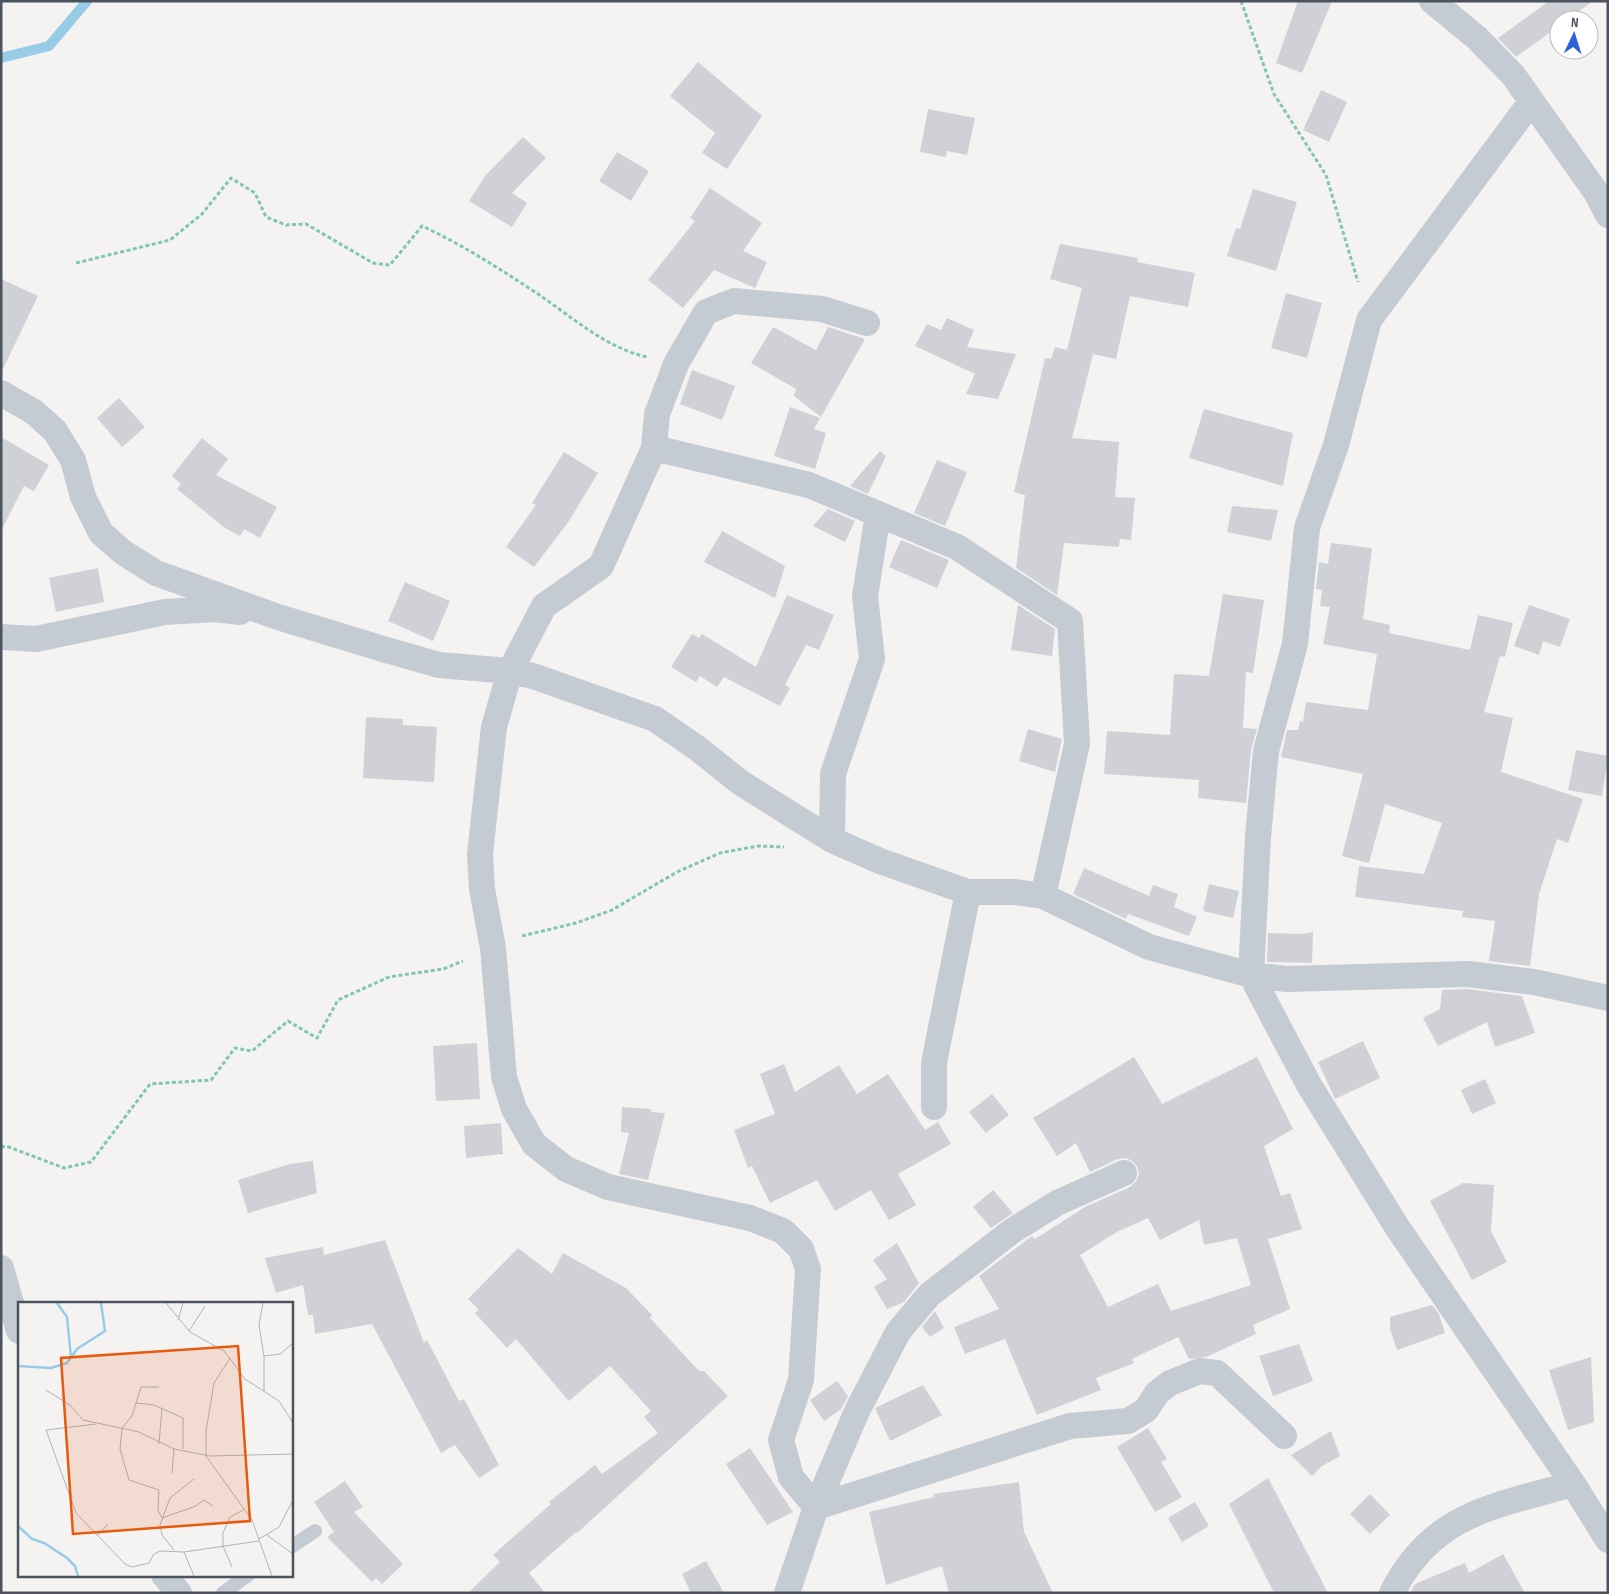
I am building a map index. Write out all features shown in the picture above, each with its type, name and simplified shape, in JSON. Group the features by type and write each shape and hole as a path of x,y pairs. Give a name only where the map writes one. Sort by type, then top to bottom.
{"street":[{"path":"1432,1 1477,38 1513,75 1596,192 1608,215"},
{"path":"1531,102 1369,320 1336,445 1307,528 1295,644 1266,751 1258,837 1251,974 1309,1085 1397,1227 1608,1540"},
{"path":"816,1508 791,1477 781,1440 801,1380 808,1269 801,1249 784,1231 750,1218 695,1208 608,1187 566,1169 534,1144 514,1109 504,1077 493,948 482,889 480,854 494,727 510,671 544,606 601,566 654,448 657,414 676,364 706,312 734,301 822,309 867,323"},
{"path":"1,393 34,412 55,432 73,460 83,497 101,533 124,553 156,573 278,617 439,665 510,671 533,676 655,719 697,748 741,783 832,840 880,861 968,892 1016,892 1043,896 1149,948 1251,974 1287,979 1468,974 1534,982 1608,998"},
{"path":"654,448 809,485 957,547 1070,621 1077,744 1043,896"},
{"path":"832,840 833,774 872,658 865,596 878,514"},
{"path":"1,637 36,639 166,612 215,609 278,617"},
{"path":"934,1107 934,1063 968,892"},
{"path":"787,1593 816,1508 857,1411 898,1332 929,1295 1012,1231 1057,1203 1124,1173"},
{"path":"1,1268 18,1328"},
{"path":"816,1508 1070,1426 1128,1421 1146,1410 1157,1393 1170,1383 1200,1370 1217,1373 1284,1436"},
{"path":"1392,1593 1409,1565 1428,1544 1450,1526 1476,1512 1572,1484"},
{"path":"165,1576 179,1593"}],"lane":[{"path":"292,1546 315,1531"},
{"path":"223,1593 247,1576"}],"path":[{"path":"1241,1 1274,94 1326,175 1369,320"},
{"path":"76,262 170,240 202,214 231,178 255,193 266,217 286,225 306,224 373,263 390,265 422,226 460,244 592,332 632,354 676,364"},
{"path":"1,1147 6,1146 39,1156 64,1168 91,1162 150,1084 211,1080 235,1048 252,1051 288,1021 317,1038 338,1000 389,977 443,970 527,933 576,924 612,910 677,872 720,853 758,846 817,850 832,840"}],"building":[{"path":"1298,1 1332,1 1302,73 1276,63"},
{"path":"1549,1 1593,1 1581,10 1549,10 1549,33 1516,57 1498,38"},
{"path":"698,62 762,116 727,169 702,153 715,133 670,96"},
{"path":"1321,90 1347,102 1329,142 1303,130"},
{"path":"928,109 975,118 967,155 947,151 946,157 920,152"},
{"path":"523,137 546,158 512,193 527,203 512,227 469,201 486,175"},
{"path":"617,152 649,171 631,201 599,181"},
{"path":"710,188 762,223 743,251 767,262 755,288 714,270 683,308 648,280 695,221 690,218"},
{"path":"1253,189 1297,202 1276,271 1227,256 1236,228 1240,229"},
{"path":"1060,244 1138,258 1137,262 1195,273 1188,307 1130,296 1116,359 1093,354 1072,438 1119,442 1115,497 1135,498 1131,540 1120,539 1119,547 1064,543 1057,595 1016,568 1025,495 1014,492 1045,358 1051,359 1055,347 1067,350 1082,288 1050,279"},
{"path":"1,279 38,296 1,373"},
{"path":"1286,293 1322,303 1307,358 1271,348"},
{"path":"947,318 974,330 967,347 1016,354 998,399 966,394 975,374 915,346 927,324 941,330"},
{"path":"773,327 816,350 828,327 865,339 821,417 794,396 796,389 751,363"},
{"path":"692,370 735,386 722,420 680,404"},
{"path":"119,398 145,427 122,447 97,418"},
{"path":"790,407 820,418 814,429 826,433 815,469 774,456"},
{"path":"1204,409 1293,433 1283,486 1189,458"},
{"path":"1,437 49,465 34,491 24,486 1,531"},
{"path":"202,438 228,459 216,475 277,507 260,538 244,529 240,536 225,528 177,489 181,484 172,476"},
{"path":"880,451 886,456 868,494 850,486"},
{"path":"564,452 598,473 569,521 534,567 506,547 536,505 532,503"},
{"path":"937,460 967,472 945,526 914,513"},
{"path":"1232,506 1278,510 1271,541 1227,532"},
{"path":"828,509 855,521 845,542 813,526"},
{"path":"722,531 785,566 775,598 704,562"},
{"path":"901,540 949,560 937,588 889,567"},
{"path":"1331,543 1372,548 1363,619 1390,625 1389,633 1470,650 1478,615 1513,623 1505,657 1500,656 1484,712 1513,718 1501,772 1583,799 1568,843 1557,839 1539,894 1530,966 1489,961 1495,921 1462,917 1463,911 1355,897 1359,866 1424,874 1442,823 1385,804 1369,863 1342,856 1363,774 1281,757 1287,730 1298,730 1300,721 1303,722 1306,702 1368,710 1377,654 1323,644 1330,607 1320,606 1322,590 1316,589 1319,562 1328,564"},
{"path":"98,568 104,602 56,612 49,578"},
{"path":"405,582 450,601 433,641 388,621"},
{"path":"1223,594 1264,600 1253,673 1246,672 1243,728 1257,729 1251,750 1246,803 1198,798 1199,780 1104,774 1107,731 1170,735 1174,674 1209,676"},
{"path":"787,595 834,615 819,650 806,645 785,685 790,688 780,706 724,677 717,687 700,676 696,682 671,667 692,634 699,638 702,634 756,667"},
{"path":"1018,605 1055,629 1052,656 1011,650"},
{"path":"1529,605 1570,619 1560,647 1543,641 1539,655 1514,646"},
{"path":"366,717 403,719 403,725 437,727 434,782 363,778"},
{"path":"1028,729 1062,739 1055,772 1019,761"},
{"path":"1576,750 1608,756 1602,796 1568,790"},
{"path":"1084,868 1149,896 1153,885 1178,894 1174,907 1197,917 1189,936 1128,914 1126,919 1073,894"},
{"path":"1209,884 1239,891 1233,918 1203,911"},
{"path":"1313,932 1312,963 1267,962 1268,933 1302,934"},
{"path":"1467,989 1522,996 1535,1033 1495,1047 1487,1022 1438,1046 1423,1018 1440,1009 1442,990"},
{"path":"1363,1041 1380,1078 1335,1099 1318,1062"},
{"path":"477,1043 480,1099 436,1101 433,1046"},
{"path":"1134,1057 1162,1104 1257,1057 1293,1129 1264,1146 1281,1196 1290,1193 1302,1229 1268,1239 1290,1309 1253,1325 1256,1334 1206,1357 1189,1359 1178,1337 1132,1359 1134,1363 1096,1378 1101,1390 1037,1415 1005,1339 965,1354 954,1327 999,1309 979,1276 1032,1236 1035,1239 1085,1207 1130,1187 1136,1181 1139,1174 1137,1166 1126,1158 1118,1159 1090,1172 1076,1143 1057,1156 1033,1118","holes":["1148,1218 1160,1240 1199,1220 1204,1245 1237,1238 1251,1285 1171,1311 1158,1284 1108,1307 1080,1255 1117,1232"]},
{"path":"784,1064 795,1092 839,1065 857,1094 888,1074 925,1130 938,1122 951,1144 898,1174 916,1205 889,1220 871,1190 835,1211 817,1180 770,1203 752,1166 748,1168 734,1130 775,1114 760,1074"},
{"path":"1485,1079 1496,1103 1472,1114 1461,1090"},
{"path":"992,1094 1009,1115 986,1133 969,1112"},
{"path":"622,1107 651,1109 651,1112 665,1113 648,1180 619,1174 629,1133 621,1132"},
{"path":"501,1123 503,1154 466,1158 464,1126"},
{"path":"313,1161 317,1193 248,1213 238,1180 290,1164"},
{"path":"1463,1183 1494,1185 1491,1231 1507,1262 1472,1280 1430,1201"},
{"path":"993,1190 1013,1213 991,1228 973,1207"},
{"path":"385,1240 424,1343 427,1340 459,1401 464,1399 499,1465 479,1478 455,1445 441,1453 372,1324 315,1334 313,1315 308,1315 303,1285 276,1293 265,1258 323,1247 324,1255"},
{"path":"897,1243 919,1283 904,1302 887,1309 874,1287 887,1279 873,1260"},
{"path":"518,1248 552,1274 563,1253 626,1288 652,1315 650,1318 699,1371 704,1371 728,1396 577,1533 529,1573 545,1593 468,1593 500,1562 493,1555 551,1504 549,1502 595,1465 602,1474 658,1433 644,1417 651,1411 610,1366 569,1401 516,1339 507,1348 475,1313 479,1310 468,1299"},
{"path":"1432,1305 1439,1314 1445,1333 1397,1350 1390,1329 1390,1317"},
{"path":"935,1311 944,1328 930,1337 922,1327"},
{"path":"1299,1344 1313,1381 1273,1396 1259,1356"},
{"path":"1591,1357 1594,1422 1568,1430 1549,1370"},
{"path":"837,1381 848,1396 841,1409 824,1421 810,1400"},
{"path":"923,1385 942,1415 890,1441 875,1408"},
{"path":"1148,1428 1167,1459 1161,1462 1182,1497 1155,1512 1117,1447"},
{"path":"1331,1431 1340,1456 1322,1466 1312,1476 1291,1455"},
{"path":"750,1448 793,1512 767,1525 726,1464"},
{"path":"1268,1478 1328,1593 1274,1593 1229,1504"},
{"path":"345,1481 363,1507 354,1512 403,1564 382,1584 376,1578 372,1582 327,1537 334,1532 314,1502"},
{"path":"1019,1482 1024,1532 1053,1593 949,1593 942,1566 886,1585 869,1512 934,1497 933,1494"},
{"path":"1370,1494 1390,1515 1370,1534 1350,1514"},
{"path":"1195,1502 1209,1526 1182,1542 1168,1518"},
{"path":"1503,1554 1525,1593 1410,1593 1415,1584 1465,1563 1469,1573"},
{"path":"706,1561 724,1593 691,1593 682,1574"}],"waterway":[{"path":"1,58 49,46 87,1"}]}
